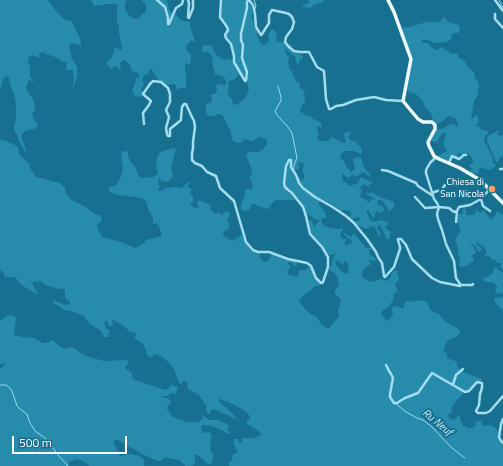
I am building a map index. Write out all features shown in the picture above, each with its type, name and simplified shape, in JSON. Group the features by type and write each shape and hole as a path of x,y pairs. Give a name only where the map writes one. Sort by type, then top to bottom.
{"main road":[{"path":"388,0 394,12 411,59 403,101 418,119 434,123 435,129 428,142 435,157 480,180 503,203"}],"street":[{"path":"157,0 165,7 168,24 176,8 182,4 183,0"},
{"path":"188,0 189,18 193,8 193,0"},
{"path":"221,0 220,17 228,30 225,35 231,44 234,62 245,81 247,72 242,58 243,45 241,34 247,2 249,0 253,5 258,33 261,35 269,23 269,15 272,10 289,14 292,17 294,22 292,29 286,37 286,42 289,47 294,50 309,52 317,68 324,71 326,99 329,109 356,100 374,97 386,100 403,101"},
{"path":"495,0 503,11"},
{"path":"495,14 495,19 503,28"},
{"path":"144,124 143,113 150,105 151,101 143,94 153,81 161,82 167,87 170,94 170,102 166,110 169,117 166,128 168,136 170,136 170,130 182,118 182,107 186,104 194,121 195,127 192,160 202,166 207,172 216,176 220,188 234,201 246,242 253,250 258,252 269,252 288,259 307,263 311,266 319,282 323,282 328,265 328,257 322,247 310,234 306,216 302,207 292,193 285,187 286,166 287,162 291,160 291,167 303,188 354,223 367,238 382,263 384,276 386,277 394,267 400,250 398,239 401,238 406,244 412,259 432,278 458,286 473,284"},
{"path":"449,163 452,156 458,159 466,155"},
{"path":"435,157 430,163 426,172 432,195 439,207 437,214 443,237 454,261 456,278 460,285"},
{"path":"382,170 416,183 432,195"},
{"path":"432,195 435,191 441,191 445,185"},
{"path":"456,222 459,207 481,199 489,190"},
{"path":"415,197 424,207 448,208 452,211 457,211"},
{"path":"481,199 483,206 490,210"},
{"path":"386,365 393,378 390,397 394,403 418,394 432,373 465,392 467,392 478,382 482,383 479,405 476,411 478,413 486,413 490,411 503,396"},
{"path":"453,384 456,375 463,369"},
{"path":"503,419 499,437 503,443"}],"shaded area":[{"path":"0,0 48,0 65,20 72,22 81,42 81,46 73,43 69,46 72,59 77,66 77,77 73,89 73,70 67,70 66,62 46,54 45,52 40,53 38,58 33,55 29,57 28,63 30,66 30,77 33,82 29,80 26,88 33,99 35,106 32,114 34,120 39,125 34,129 25,131 21,136 26,153 14,129 16,120 16,105 14,93 7,76 4,77 0,90"},
{"path":"91,0 127,0 125,10 129,16 135,19 140,18 141,15 146,12 145,3 141,0 156,0 163,7 170,25 173,15 175,14 181,20 190,22 190,27 195,41 193,42 191,40 186,45 187,51 191,54 191,61 190,64 188,65 186,63 185,65 186,88 180,88 177,90 176,85 174,84 166,85 157,79 153,71 150,69 148,74 142,79 144,84 141,90 145,90 142,97 135,96 132,90 137,77 140,78 138,73 132,71 130,65 125,60 120,63 122,71 115,65 111,69 106,63 112,57 115,48 121,50 122,48 119,26 117,24 117,4 94,6"},
{"path":"158,0 167,0 172,14 170,22 167,11"},
{"path":"222,0 247,0 241,34 242,58 246,69 245,76 243,76 235,61 234,50 226,36 228,30 221,16"},
{"path":"309,0 325,0 310,8 302,6 309,3"},
{"path":"250,3 252,8 252,18 254,20 254,25 260,43 263,45 268,43 268,34 272,29 276,32 277,42 291,45 293,51 302,55 303,58 299,61 299,64 297,64 295,56 285,49 286,54 289,57 289,69 291,70 296,81 299,82 300,88 305,91 303,95 305,97 305,101 300,111 320,122 322,125 321,128 317,126 319,135 317,139 320,141 328,141 332,137 344,143 346,142 344,134 350,131 351,132 348,138 355,141 362,149 361,154 354,151 345,151 341,154 340,158 344,161 347,168 351,172 355,169 353,159 360,157 365,169 371,177 363,172 356,177 352,174 349,178 343,174 343,182 351,186 357,184 360,178 363,178 372,182 372,184 369,184 370,188 365,184 362,185 360,188 362,192 360,197 370,202 371,199 375,199 366,193 373,193 394,202 394,207 389,211 383,201 377,201 377,204 383,207 384,210 380,213 378,211 376,212 374,218 368,210 366,210 370,220 375,222 381,220 388,223 385,227 391,233 389,235 390,239 386,239 380,225 377,227 381,235 380,236 377,233 376,228 373,226 367,229 357,225 355,222 359,221 361,218 358,217 352,219 350,217 350,211 341,211 332,204 315,196 299,182 298,175 302,181 304,178 302,171 304,165 303,163 299,162 298,165 300,167 296,170 295,167 292,167 292,159 286,161 283,183 286,191 292,195 295,200 276,200 267,209 252,204 249,210 243,211 241,209 245,189 252,190 253,187 249,178 252,170 246,155 248,152 258,152 263,149 267,144 267,140 259,137 253,141 244,139 243,142 236,143 232,139 231,132 223,116 217,114 214,116 208,116 206,113 206,106 207,103 211,103 212,100 210,95 216,93 216,85 226,85 226,80 222,76 215,74 212,62 213,59 208,52 202,52 202,50 203,46 205,45 212,45 217,56 224,60 227,58 233,60 239,74 234,80 228,81 229,88 227,94 232,99 234,105 238,104 245,98 249,89 247,82 247,69 243,57 244,46 242,34"},
{"path":"445,17 448,22 459,25 459,32 452,34 451,39 447,42 435,43 422,40 422,42 428,43 431,47 437,50 440,47 452,54 457,53 459,58 465,61 467,66 474,72 475,78 479,84 471,120 477,115 479,121 475,127 479,126 480,129 488,131 484,140 493,159 493,163 496,166 490,170 480,167 478,174 475,173 474,175 470,173 472,168 469,166 474,161 468,153 465,153 462,156 460,153 457,154 458,156 456,157 453,155 448,162 436,157 447,151 443,143 447,133 442,133 437,142 430,141 436,129 443,129 453,124 459,127 456,119 448,116 437,124 422,100 416,94 407,90 412,60 401,28 427,22 440,22"},
{"path":"496,131 499,131 497,134 499,136 503,135 503,156 500,157 498,162 496,162 487,141 488,136"},
{"path":"0,140 6,141 18,147 19,154 30,165 30,168 36,177 60,183 65,188 66,194 73,201 99,215 102,221 97,227 102,237 121,242 135,248 142,245 146,240 162,236 159,226 156,223 153,224 153,218 144,199 118,195 110,192 108,187 117,184 120,179 123,168 121,157 124,151 128,152 128,157 141,178 154,177 158,173 156,166 158,155 161,152 176,148 171,169 173,175 172,178 167,182 162,181 159,178 158,184 160,186 158,191 173,187 181,188 190,182 191,183 187,186 192,189 190,194 193,196 193,201 190,203 193,207 199,207 197,201 201,201 210,205 210,209 215,214 220,212 221,215 223,215 224,212 227,211 229,213 230,215 227,219 229,227 224,231 224,236 233,241 242,235 251,250 260,253 259,256 265,262 268,261 272,254 283,259 296,261 297,264 295,266 291,262 288,263 291,267 287,271 288,274 296,277 299,276 299,270 306,270 310,267 320,285 315,286 299,301 307,311 317,317 321,324 328,329 339,317 338,311 341,301 335,294 335,290 339,285 338,279 335,273 329,270 335,255 328,254 322,245 311,235 308,221 311,220 315,226 319,220 306,213 286,187 286,172 288,162 290,161 290,167 299,185 320,200 319,205 326,213 326,218 322,218 321,221 323,225 330,228 342,228 343,230 340,233 342,239 346,240 344,243 346,246 352,243 352,241 343,234 344,233 351,237 354,233 366,248 373,248 369,250 369,252 376,261 369,260 371,264 366,267 361,276 368,281 373,282 381,279 387,281 392,273 398,271 397,275 399,277 399,281 396,282 395,285 398,291 393,295 394,299 392,302 381,313 386,321 389,320 393,314 392,307 395,306 404,308 405,301 411,302 420,300 427,302 430,310 439,314 445,321 460,330 457,336 447,341 443,351 447,353 447,358 458,362 456,364 461,371 482,379 471,391 468,393 463,393 452,406 451,413 447,416 452,420 458,416 460,417 462,425 468,428 475,427 476,421 482,421 484,426 491,425 497,429 500,443 503,446 503,466 229,466 233,454 236,454 237,451 234,445 234,439 239,439 238,442 242,443 242,438 253,438 260,436 261,434 247,424 250,416 245,411 229,402 221,400 219,397 221,404 238,420 214,409 211,410 209,414 207,413 207,407 199,395 188,389 187,381 180,384 179,383 174,369 165,359 157,354 149,357 142,343 134,338 136,336 135,333 130,332 124,326 113,320 113,324 111,326 109,326 107,321 104,322 106,329 110,331 108,334 109,337 104,337 101,331 89,323 84,316 64,310 54,304 53,300 65,305 70,304 70,301 65,298 64,289 56,289 40,281 33,282 32,284 38,293 37,294 19,283 14,277 5,277 3,272 0,270","holes":["335,260 339,261 343,265 345,261 348,264 349,271 347,274 341,271 337,266"]},
{"path":"465,208 467,215 474,215 477,210 480,213 484,210 490,219 496,215 496,212 503,215 503,271 500,266 502,263 497,263 496,260 493,260 489,256 485,256 487,253 484,247 477,242 476,243 481,248 480,252 475,245 472,244 471,245 474,247 476,253 471,256 474,258 473,261 468,265 462,267 459,266 460,259 455,239 461,231 457,222 458,214 463,214 462,210"},
{"path":"494,267 503,273 503,293 496,294 495,292 497,287 495,284 483,280 484,277 487,277 493,273"},
{"path":"503,297 503,311 494,301 495,298"},
{"path":"8,315 14,316 16,319 14,335 26,338 32,337 43,343 52,340 62,348 65,349 71,347 86,356 104,361 127,360 129,363 125,368 132,373 132,378 135,380 165,390 171,385 177,387 178,389 176,394 170,393 168,396 163,396 164,398 168,398 170,400 171,403 167,409 173,417 188,422 197,422 203,419 204,416 209,420 218,420 229,426 227,429 230,433 227,434 222,430 211,426 201,426 204,433 209,432 212,435 210,449 213,455 212,463 208,464 200,456 195,454 195,463 190,466 186,466 179,460 165,457 161,461 158,461 142,454 118,440 115,440 113,442 120,456 130,454 139,456 144,460 144,466 90,466 77,459 69,462 69,466 0,466 0,368 3,367 5,363 0,364 0,320"}],"waterway":[{"name":"Ru Neuf","path":"254,0 256,5 255,9"},
{"path":"499,0 503,8"},
{"name":"Ru Neuf","path":"278,86 281,101 275,111 292,133 297,158 294,165 294,170"},
{"path":"0,385 6,385 11,389 17,406 27,414 35,431 45,438 68,466"},
{"name":"Ru Neuf","path":"396,404 406,412 423,420 432,427 452,448 465,458"}],"place":[{"name":"Chiesa di San Nicola","path":"492,189"}]}
